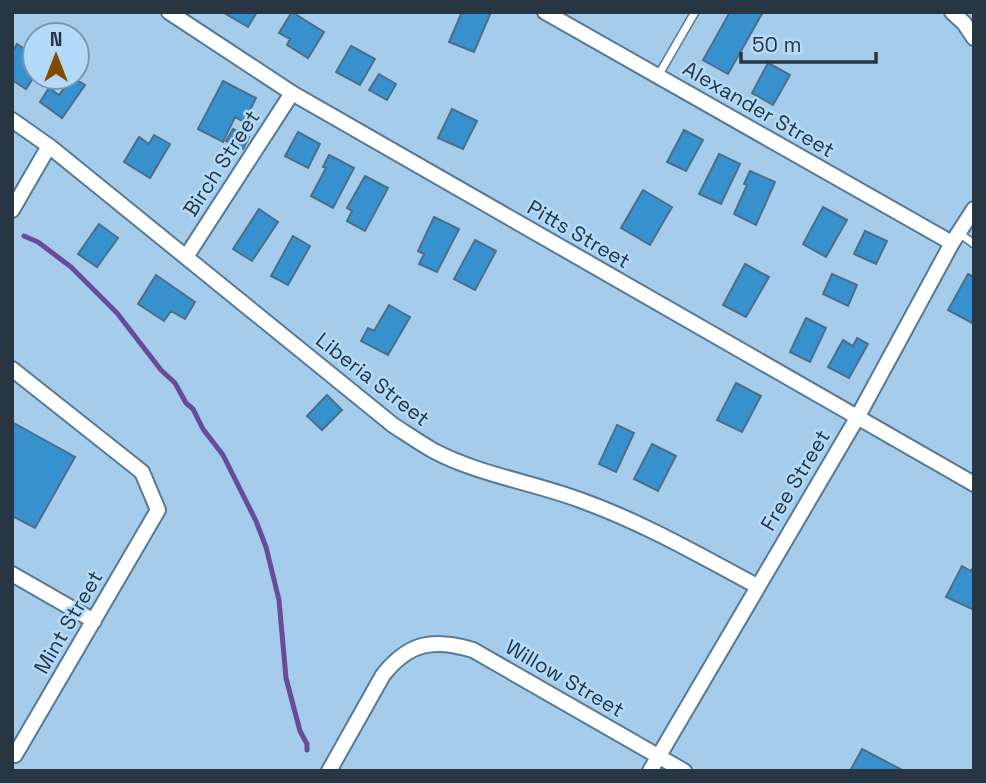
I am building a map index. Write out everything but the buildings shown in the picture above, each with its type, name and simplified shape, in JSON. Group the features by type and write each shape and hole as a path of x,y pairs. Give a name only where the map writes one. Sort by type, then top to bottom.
{"street":[{"name":"Pitts Street","path":"169,12 292,93 974,484"},
{"name":"Alexander Street","path":"545,12 657,76 956,238"},
{"path":"952,12 974,38"},
{"name":"Birch Street","path":"186,257 292,93"},
{"name":"Liberia Street","path":"12,120 48,146 393,425 434,451 624,517 757,586"},
{"path":"12,210 48,146"},
{"name":"Free Street","path":"650,771 857,418 974,209"},
{"name":"Mint Street","path":"12,369 142,472 158,510 15,755"},
{"path":"12,574 94,621"},
{"name":"Willow Street","path":"329,771 383,675 399,657 429,644 441,643 473,650 684,771"}],"lane":[{"path":"657,76 695,12"},
{"path":"956,238 974,244"}],"waterway":[{"path":"24,236 38,242 71,267 117,313 161,370 175,383 203,429 223,455 266,547 279,600 286,678 307,750"}]}
